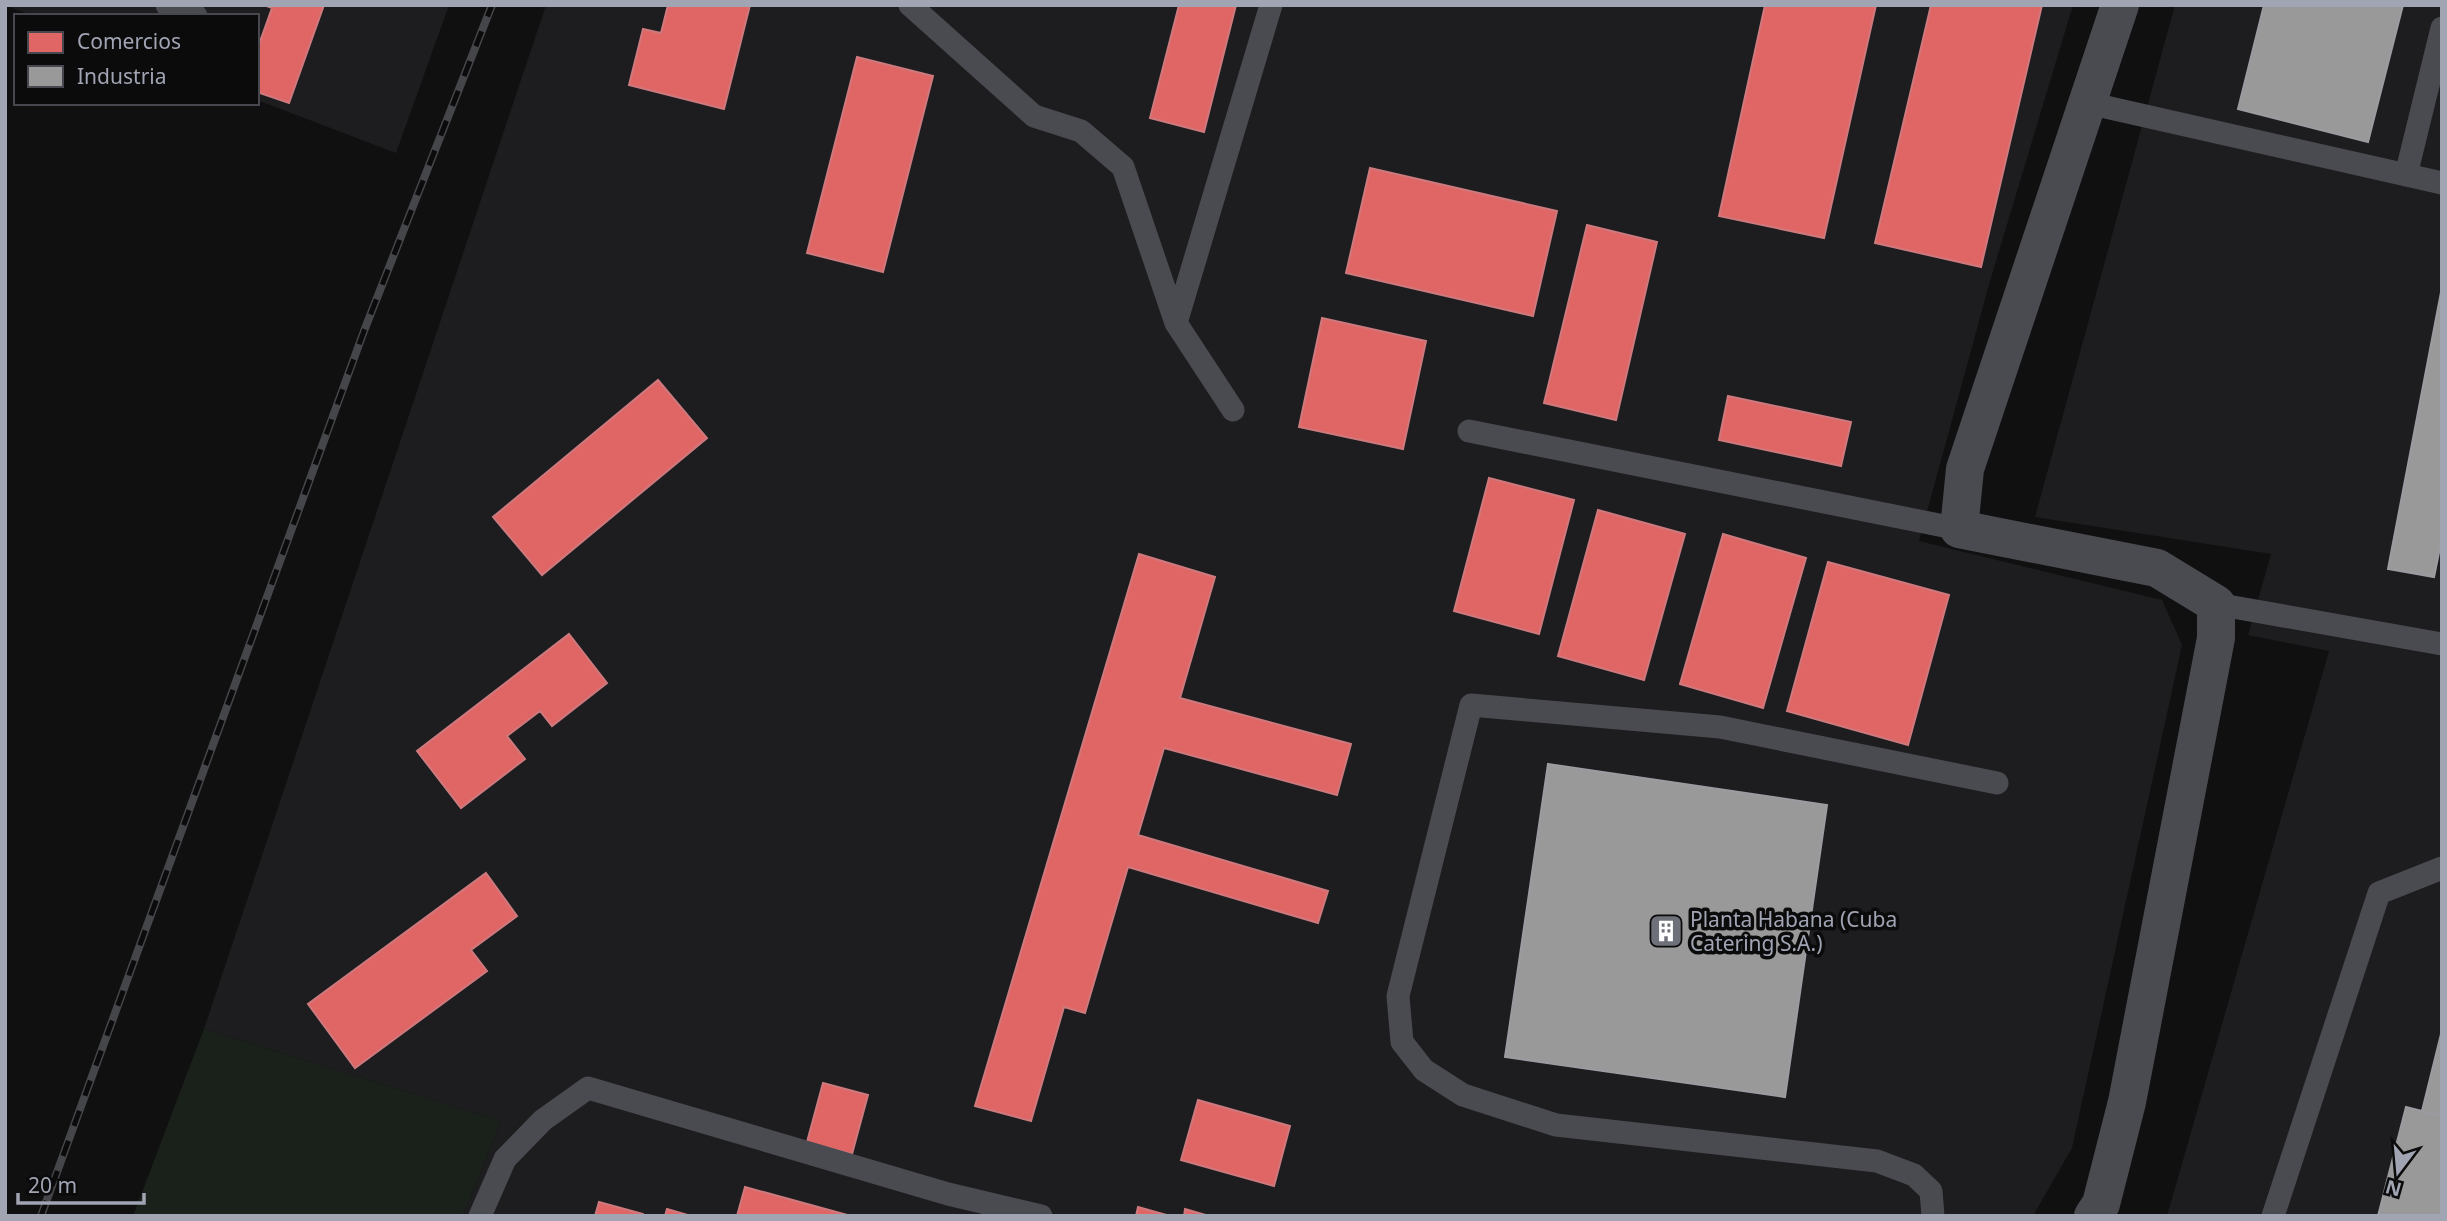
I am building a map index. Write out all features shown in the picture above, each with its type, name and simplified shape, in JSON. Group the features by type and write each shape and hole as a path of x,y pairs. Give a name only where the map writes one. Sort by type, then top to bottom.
{"street":[{"path":"2093,1216 2101,1204 2127,1102 2216,638 2216,604 2196,589 2157,568 1959,529 1965,469 2120,5"}],"lane":[{"path":"167,5 191,14"},
{"path":"910,5 1034,116 1081,131 1122,167 1176,323 1233,410"},
{"path":"1176,323 1271,5"},
{"path":"2406,175 2442,28"},
{"path":"2088,103 2442,183"},
{"path":"1469,431 1959,529"},
{"path":"2216,604 2442,644"},
{"path":"1933,1216 1931,1191 1914,1175 1877,1161 1556,1125 1463,1095 1424,1070 1402,1042 1398,996 1471,705 1720,727 1997,783"},
{"path":"2273,1216 2379,893 2442,868"},
{"path":"480,1216 505,1158 543,1120 588,1088 948,1194 1041,1216"}],"shaded area":[{"path":"5,5 449,5 396,153 259,101 259,14 28,14"},
{"path":"546,5 2073,5 1990,281 1919,541 2162,600 2182,645 2072,1148 2033,1216 463,1216 501,1121 204,1029"},
{"path":"2175,5 2442,5 2442,1216 2167,1216 2329,651 2248,635 2271,554 2035,517"},
{"path":"204,1029 501,1121 463,1216 133,1216"}],"building: Comercios":[{"path":"264,5 324,5 289,103 259,93 259,44 272,8"},
{"path":"668,5 750,5 724,109 629,85 643,29 661,33"},
{"path":"1179,5 1236,5 1204,132 1150,118"},
{"path":"1765,5 1876,5 1824,238 1719,216"},
{"path":"1931,5 2042,5 1981,267 1875,243"},
{"path":"857,57 933,76 883,272 807,253"},
{"path":"1370,168 1557,211 1533,316 1346,273"},
{"path":"1587,225 1657,242 1616,420 1544,403"},
{"path":"1322,318 1426,341 1403,449 1299,427"},
{"path":"658,380 707,438 542,575 493,517"},
{"path":"1728,396 1851,422 1841,466 1719,440"},
{"path":"1489,478 1574,500 1539,634 1454,611"},
{"path":"1598,510 1685,534 1644,680 1558,656"},
{"path":"1723,534 1806,558 1763,708 1680,684"},
{"path":"1139,554 1215,577 1180,698 1351,744 1337,795 1164,748 1138,835 1328,891 1318,923 1128,867 1085,1013 1064,1007 1031,1121 975,1106"},
{"path":"1828,562 1949,595 1908,745 1787,711"},
{"path":"569,634 607,683 552,726 540,711 507,736 525,759 461,808 417,751"},
{"path":"486,873 517,916 471,950 487,971 355,1068 308,1004"},
{"path":"823,1083 868,1095 852,1154 807,1142"},
{"path":"1198,1100 1290,1126 1274,1186 1181,1160"},
{"path":"745,1187 851,1216 737,1216"},
{"path":"599,1202 643,1214 643,1216 595,1216"},
{"path":"1138,1207 1170,1216 1136,1216"},
{"path":"667,1209 691,1216 665,1216"},
{"path":"1185,1209 1209,1216 1184,1216"}],"building: Industria":[{"path":"2264,5 2403,5 2368,142 2238,109"},
{"path":"2442,287 2442,538 2434,577 2388,569"},
{"name":"Planta Habana (Cuba Catering S.A.)","path":"1548,764 1827,805 1785,1097 1505,1057"},
{"path":"2442,1030 2442,1116 2422,1111"},
{"path":"2406,1107 2442,1116 2442,1216 2378,1216"}],"railway":[{"path":"41,1216 364,331 492,5"}],"place":[{"name":"Planta Habana (Cuba Catering S.A.)","path":"1666,931"}]}
